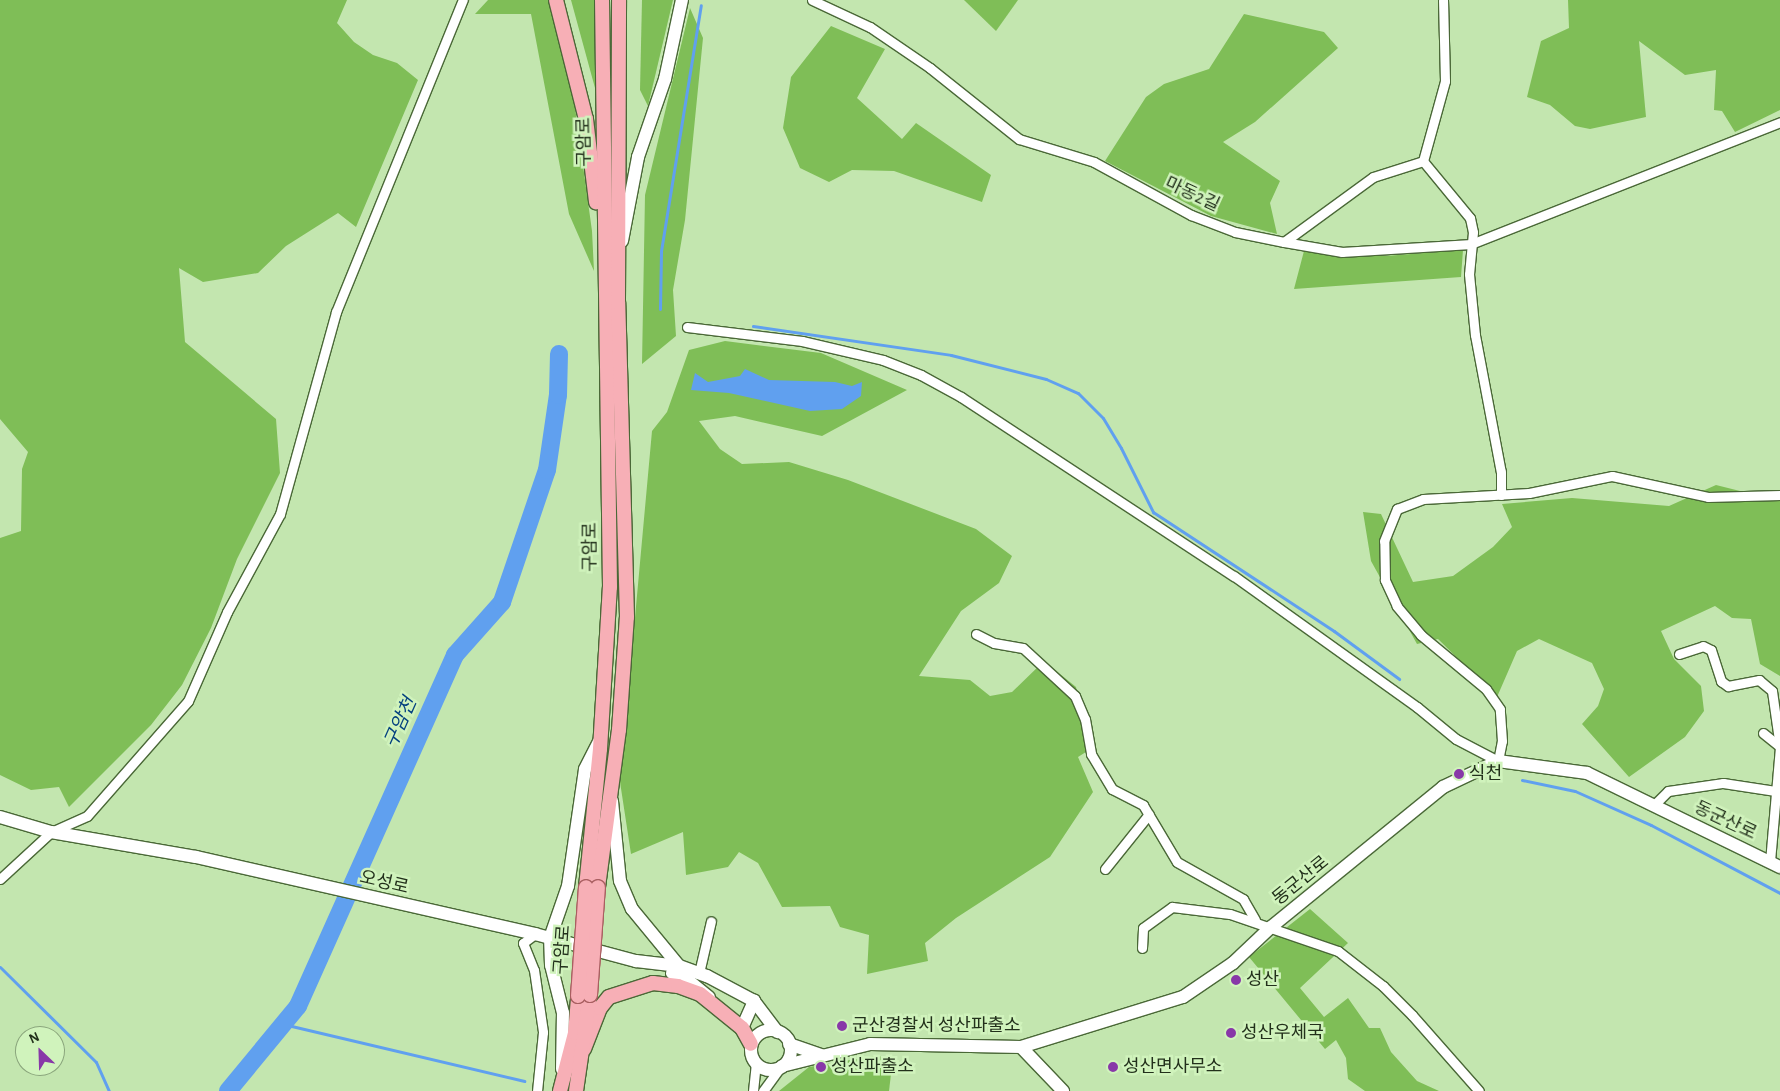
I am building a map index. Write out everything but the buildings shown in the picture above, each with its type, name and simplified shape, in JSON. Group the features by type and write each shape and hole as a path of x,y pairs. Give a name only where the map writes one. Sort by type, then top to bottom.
{"main road":[{"path":"556,0 586,119 606,322"},
{"name":"구암로","path":"576,1091 584,1049 584,995 610,587 602,0"},
{"name":"구암로","path":"592,887 611,795 627,617 618,302 621,249 619,0"},
{"path":"621,249 638,157 665,79 682,0"},
{"path":"561,1089 564,1013 550,965 550,938 568,886 585,769 601,738"},
{"name":"동군산로","path":"781,1067 870,1044 1022,1047 1183,997 1233,963 1271,928 1443,787 1498,761 1587,773 1775,864"},
{"path":"611,795 620,881 632,909 679,966"},
{"name":"오성로","path":"0,817 51,832 196,857 535,934 636,961 679,966 699,973 754,1001"},
{"path":"636,961 684,977 724,1011 742,1028 751,1044 750,1052 756,1064 763,1069 781,1067 790,1056 789,1044"},
{"path":"584,1049 600,1008 610,997 636,986 652,983 678,986 700,994 724,1011"},
{"name":"구암로","path":"561,1089 584,995"},
{"path":"742,1028 754,1001 777,1032 789,1044 823,1056"},
{"path":"751,1044 764,1031 777,1032"},
{"path":"1022,1047 1063,1091"}],"street":[{"path":"0,879 51,832 87,816 188,701 227,612 280,514 336,312 462,0"},
{"name":"마동2길","path":"812,0 870,27 954,86 1020,139 1094,162 1191,215 1235,232 1342,252 1471,244 1780,122"},
{"path":"1423,161 1444,80 1443,0"},
{"path":"1284,242 1373,177 1423,161"},
{"path":"1423,161 1470,218 1473,232 1469,274 1475,335 1501,472 1501,495"},
{"path":"688,327 802,340 883,360 921,375 961,397 1234,576 1417,707 1456,739 1498,761 1502,741 1500,709 1486,689 1420,635 1397,606 1385,580 1384,541 1398,509 1423,499 1529,493 1612,476 1708,497 1780,495"},
{"path":"976,634 994,644 1023,648 1075,696 1086,719 1091,754 1098,771 1112,789 1144,804 1177,862 1243,899 1255,920"},
{"path":"1679,654 1703,646 1711,650 1721,682 1728,686 1759,680 1772,691 1780,748 1775,792 1775,864"},
{"path":"1763,733 1780,748"},
{"path":"1653,806 1668,791 1723,783 1775,792"},
{"path":"1105,869 1149,814"},
{"path":"1142,948 1143,928 1172,907 1230,914 1255,920 1271,928 1338,951 1384,986 1478,1091"},
{"path":"699,973 711,922"},
{"path":"535,934 523,943 534,970 543,1032 537,1091"},
{"path":"753,1091 756,1064"},
{"path":"763,1091 781,1067"}],"green space":[{"path":"0,0 347,0 337,23 354,42 373,55 397,63 418,80 356,227 338,213 286,246 258,273 203,282 179,268 185,342 276,419 280,473 237,559 211,628 182,685 151,725 69,807 59,787 31,790 0,775 0,538 21,531 22,469 28,452 0,419"},
{"path":"488,0 551,0 571,78 592,231 594,271 569,214 531,14 475,14"},
{"path":"571,0 595,0 598,99"},
{"path":"642,0 673,0 648,106 640,90"},
{"path":"964,0 1018,0 996,31"},
{"path":"1568,0 1780,0 1780,110 1735,132 1722,111 1714,110 1716,70 1685,75 1639,41 1646,117 1590,129 1575,126 1550,105 1527,97 1541,41 1569,28"},
{"path":"690,8 703,38 685,220 673,290 676,336 642,364 645,195"},
{"path":"1244,14 1324,32 1338,48 1255,122 1223,142 1280,181 1270,203 1277,234 1211,216 1105,161 1146,97 1164,84 1209,69"},
{"path":"831,26 885,49 857,98 902,139 916,123 991,175 982,202 894,171 852,170 829,182 800,168 783,128 791,77"},
{"path":"1463,250 1461,277 1294,289 1304,251 1385,256"},
{"path":"725,341 821,353 907,390 822,436 735,416 699,421 720,449 742,464 789,462 848,480 976,529 1012,556 999,583 961,611 919,676 970,680 990,696 1012,692 1044,661 1076,687 1089,750 1078,757 1093,792 1050,857 956,918 925,943 928,961 867,974 869,935 840,927 830,906 782,907 758,863 739,852 728,867 686,875 683,832 631,854 620,782 652,431 667,412 689,350"},
{"path":"1716,485 1780,501 1780,676 1760,664 1751,619 1732,618 1715,606 1661,631 1674,659 1701,686 1704,711 1685,737 1629,777 1582,724 1598,706 1604,689 1592,663 1539,639 1517,651 1497,697 1438,639 1417,644 1371,561 1363,512 1381,514 1413,582 1453,576 1493,547 1512,527 1502,504 1572,498 1669,506"},
{"path":"1310,909 1348,943 1300,988 1324,1017 1348,998 1369,1028 1380,1028 1391,1052 1417,1081 1439,1091 1365,1091 1348,1079 1346,1058 1336,1040 1325,1049 1249,957"},
{"path":"874,1056 893,1057 889,1091 779,1091 809,1067"}],"water":[{"path":"745,369 769,380 835,382 852,386 862,382 861,396 842,409 810,411 729,393 691,390 695,373 708,382 740,376"}],"waterway":[{"path":"660,309 661,251 701,5"},
{"path":"753,326 951,355 1046,379 1078,393 1103,418 1121,448 1153,512 1334,631 1399,679"},
{"name":"구암천","path":"228,1091 298,1006 455,655 502,602 547,470 558,395 559,354"},
{"path":"1522,780 1575,791 1651,825 1780,893"},
{"path":"0,967 96,1062 109,1091"},
{"path":"283,1024 524,1081"}],"place":[{"name":"식천","path":"1459,774"},
{"name":"성산","path":"1236,980"},
{"name":"군산경찰서 성산파출소","path":"842,1026"},
{"name":"성산우체국","path":"1231,1033"},
{"name":"성산파출소","path":"821,1067"},
{"name":"성산면사무소","path":"1113,1067"}]}
